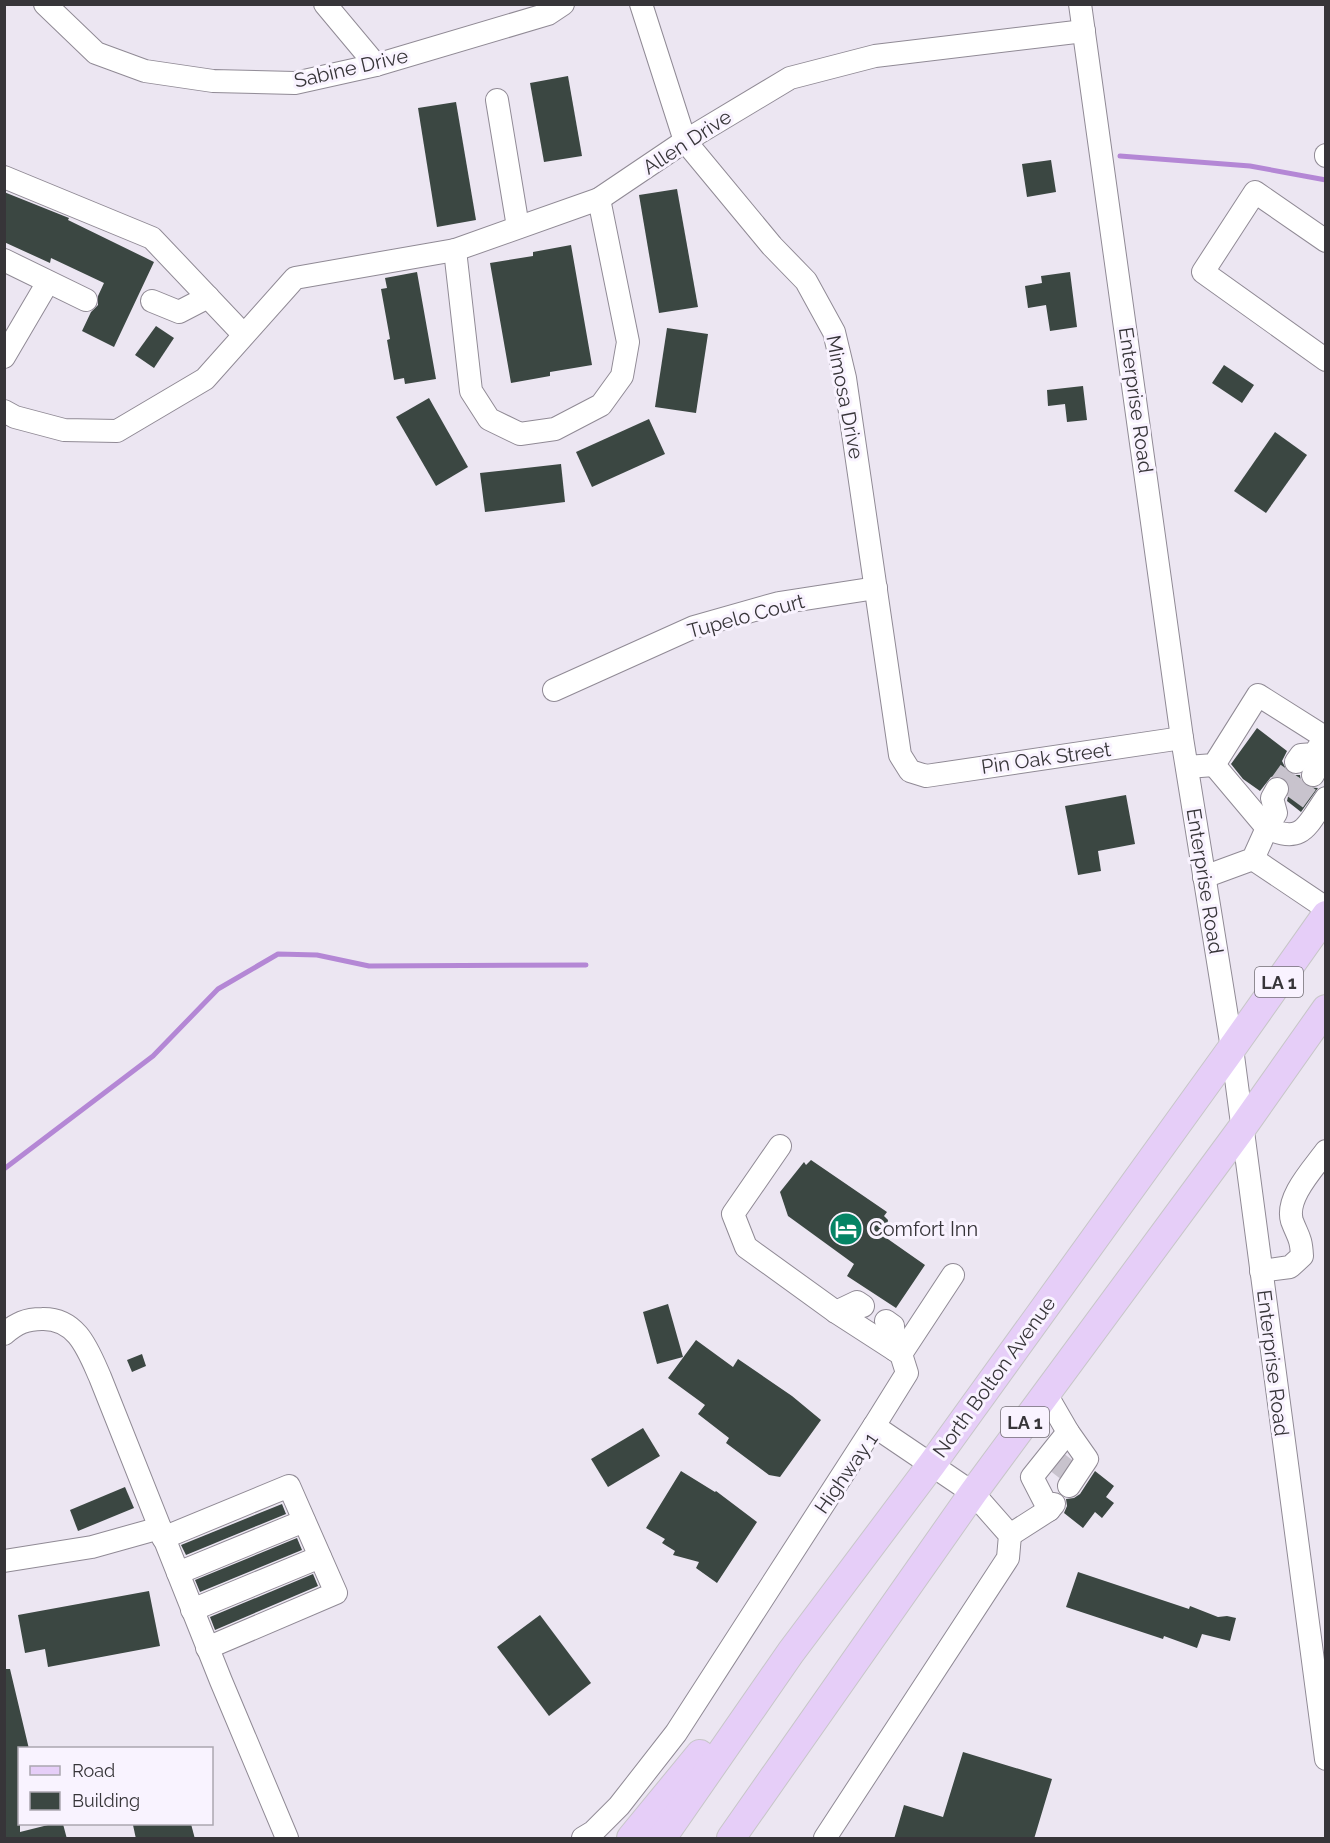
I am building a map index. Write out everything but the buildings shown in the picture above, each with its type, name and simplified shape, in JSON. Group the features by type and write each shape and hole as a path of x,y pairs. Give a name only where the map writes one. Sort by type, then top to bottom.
{"main road":[{"name":"North Bolton Avenue","path":"662,1839 791,1652 932,1464 1326,915"},
{"name":"LA 1","path":"730,1839 973,1493 1324,1014"},
{"path":"631,1839 747,1696 791,1652"}],"street":[{"name":"Sabine Drive","path":"45,4 96,53 145,70 213,81 295,83 376,65 548,14 563,4"},
{"path":"325,4 376,65"},
{"name":"Mimosa Drive","path":"640,4 685,141 772,246 806,281 834,332 845,378 900,755 910,771"},
{"name":"Enterprise Road","path":"1080,4 1182,738 1232,1048 1323,1720 1326,1759"},
{"name":"Allen Drive","path":"243,334 295,278 455,250 599,199 685,141 790,78 875,56 1084,31"},
{"path":"497,100 518,227"},
{"path":"4,177 152,238 243,334 205,380 117,431 64,430 15,417 4,411"},
{"path":"1326,241 1255,192 1203,272 1326,360"},
{"path":"455,250 471,391 489,419 520,434 555,429 601,405 622,376 628,342 599,199"},
{"path":"4,260 86,300"},
{"path":"4,357 48,282"},
{"path":"152,301 179,312 208,297"},
{"name":"Tupelo Court","path":"554,690 694,627 779,603 876,588"},
{"path":"1214,765 1258,695 1315,753"},
{"name":"Pin Oak Street","path":"910,771 926,776 1182,738"},
{"path":"1187,767 1214,765 1279,807 1283,835 1295,834 1305,828 1326,798"},
{"path":"1204,877 1253,859 1279,807"},
{"path":"1253,859 1326,908"},
{"path":"780,1146 733,1214 746,1247 836,1312 898,1352"},
{"path":"1261,1271 1290,1267 1302,1256 1301,1239 1291,1219 1292,1198 1326,1151"},
{"path":"898,1352 953,1275"},
{"path":"836,1312 857,1302 863,1306"},
{"path":"4,1334 22,1321 48,1318 71,1326 79,1335 100,1377 177,1573 287,1839"},
{"path":"874,1426 907,1373 898,1352 894,1326 886,1321"},
{"path":"825,1839 1008,1558 1010,1535 1047,1502 1061,1479 1087,1459 1071,1443 1046,1394"},
{"name":"Highway 1","path":"588,1835 619,1806 676,1733 874,1426 973,1493 1010,1535"},
{"path":"1047,1502 1032,1477 1071,1443"},
{"path":"4,1561 161,1533 290,1486 336,1593 207,1647"},
{"path":"177,1573 304,1521"},
{"path":"192,1610 320,1557"}],"waterway":[{"path":"1120,156 1250,166 1326,180"},
{"path":"4,1169 153,1056 218,989 278,954 317,955 369,966 586,965"}],"tunnel":[{"path":"1277,789 1296,762"},
{"path":"1294,801 1313,775"},
{"path":"1053,1473 1068,1454"}],"place":[{"name":"Comfort Inn","path":"846,1229"}]}
